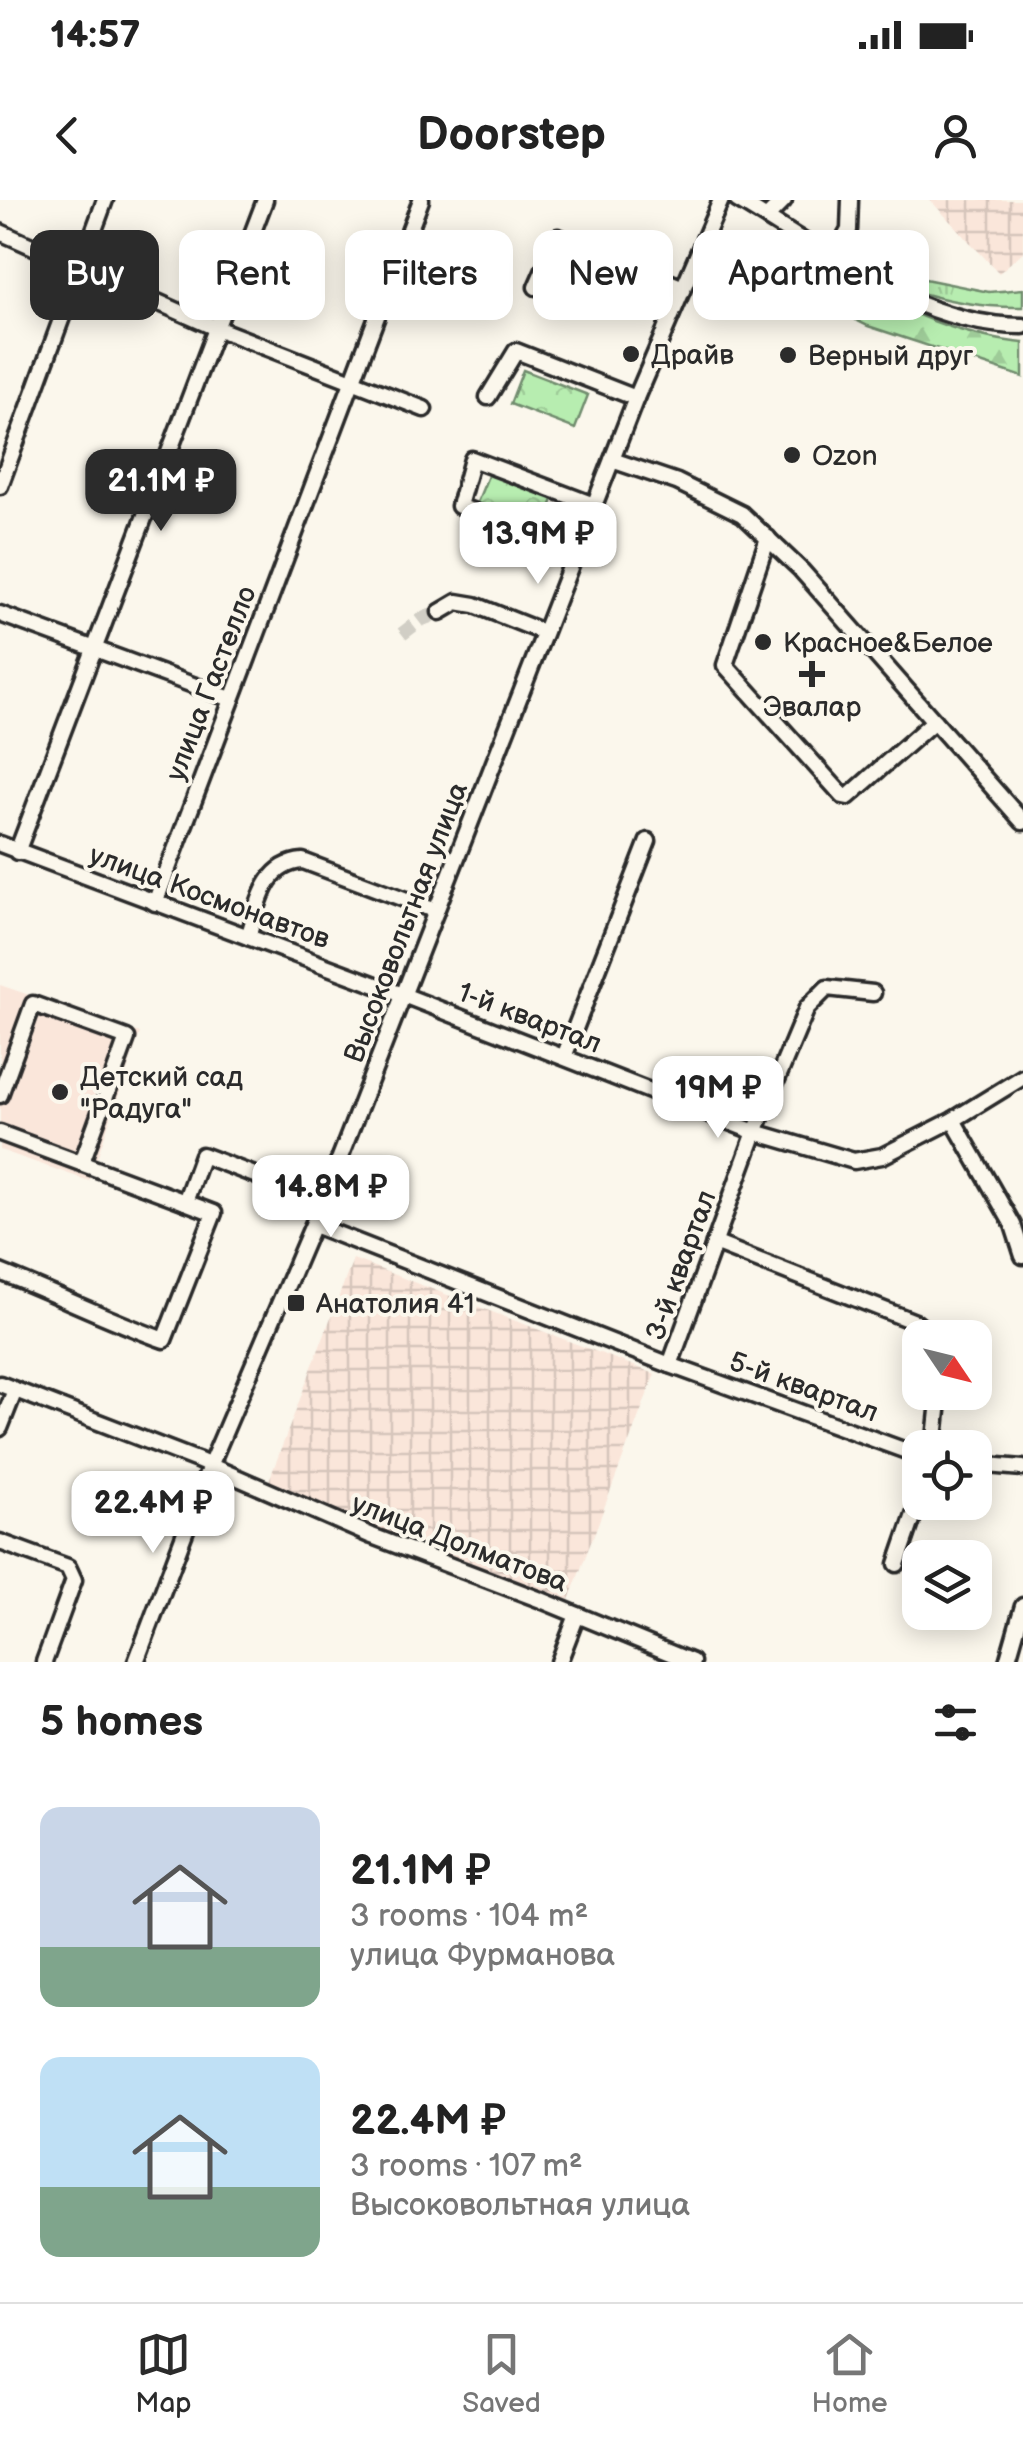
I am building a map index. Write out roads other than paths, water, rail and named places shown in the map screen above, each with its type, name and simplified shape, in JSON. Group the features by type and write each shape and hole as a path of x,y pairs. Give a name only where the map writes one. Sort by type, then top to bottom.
{"street":[{"path":"94,230 105,200"},
{"path":"17,852 265,200"},
{"name":"улица Гастелло","path":"155,903 421,200"},
{"name":"Высоковольтная улица","path":"136,1662 210,1466 314,1225 636,398 722,200"},
{"path":"737,200 787,230"},
{"path":"767,217 784,200"},
{"path":"848,230 850,200"},
{"path":"0,232 30,245"},
{"path":"673,283 682,287"},
{"path":"159,302 424,409"},
{"path":"929,305 983,322 1023,326"},
{"path":"0,486 60,320"},
{"path":"488,397 516,351 636,398"},
{"path":"576,552 459,506 472,459 594,506"},
{"path":"612,460 677,482 742,514 801,570 1023,822"},
{"path":"558,545 576,499"},
{"path":"768,538 725,665 843,796 848,796 934,721"},
{"path":"440,612 457,602 475,605 543,632"},
{"path":"0,614 231,699"},
{"path":"564,1057 648,841"},
{"name":"улица Космонавтов","path":"0,844 403,994"},
{"path":"248,937 274,870 289,862 303,862 436,911"},
{"name":"3-й квартал","path":"314,1225 670,1365 755,1132 806,1008 827,988 874,993"},
{"name":"1-й квартал","path":"403,994 755,1132 854,1162 882,1156 953,1120 1023,1077"},
{"path":"0,1095 33,1004 127,1038 82,1162"},
{"path":"953,1120 1013,1225 1023,1256"},
{"path":"0,1132 214,1213 164,1340 0,1272"},
{"path":"185,1202 202,1156 323,1201"},
{"path":"714,1243 910,1320"},
{"name":"5-й квартал","path":"670,1365 902,1449"},
{"name":"улица Долматова","path":"0,1384 692,1662"},
{"path":"0,1428 15,1390"},
{"path":"992,1465 1023,1468"},
{"path":"897,1564 912,1520"},
{"path":"0,1542 68,1567 74,1580 44,1662"},
{"path":"1006,1662 1023,1606"},
{"path":"559,1662 578,1615"}],"tunnel":[{"path":"402,634 420,620 440,612"}],"place":[{"name":"Драйв","path":"631,354"},
{"name":"Верный друг","path":"788,355"},
{"name":"Ozon","path":"792,455"},
{"name":"Красное&Белое","path":"763,642"},
{"name":"Эвалар","path":"812,674"},
{"name":"Детский сад \"Радуга\"","path":"60,1092"},
{"name":"Анатолия 41","path":"296,1303"}]}
